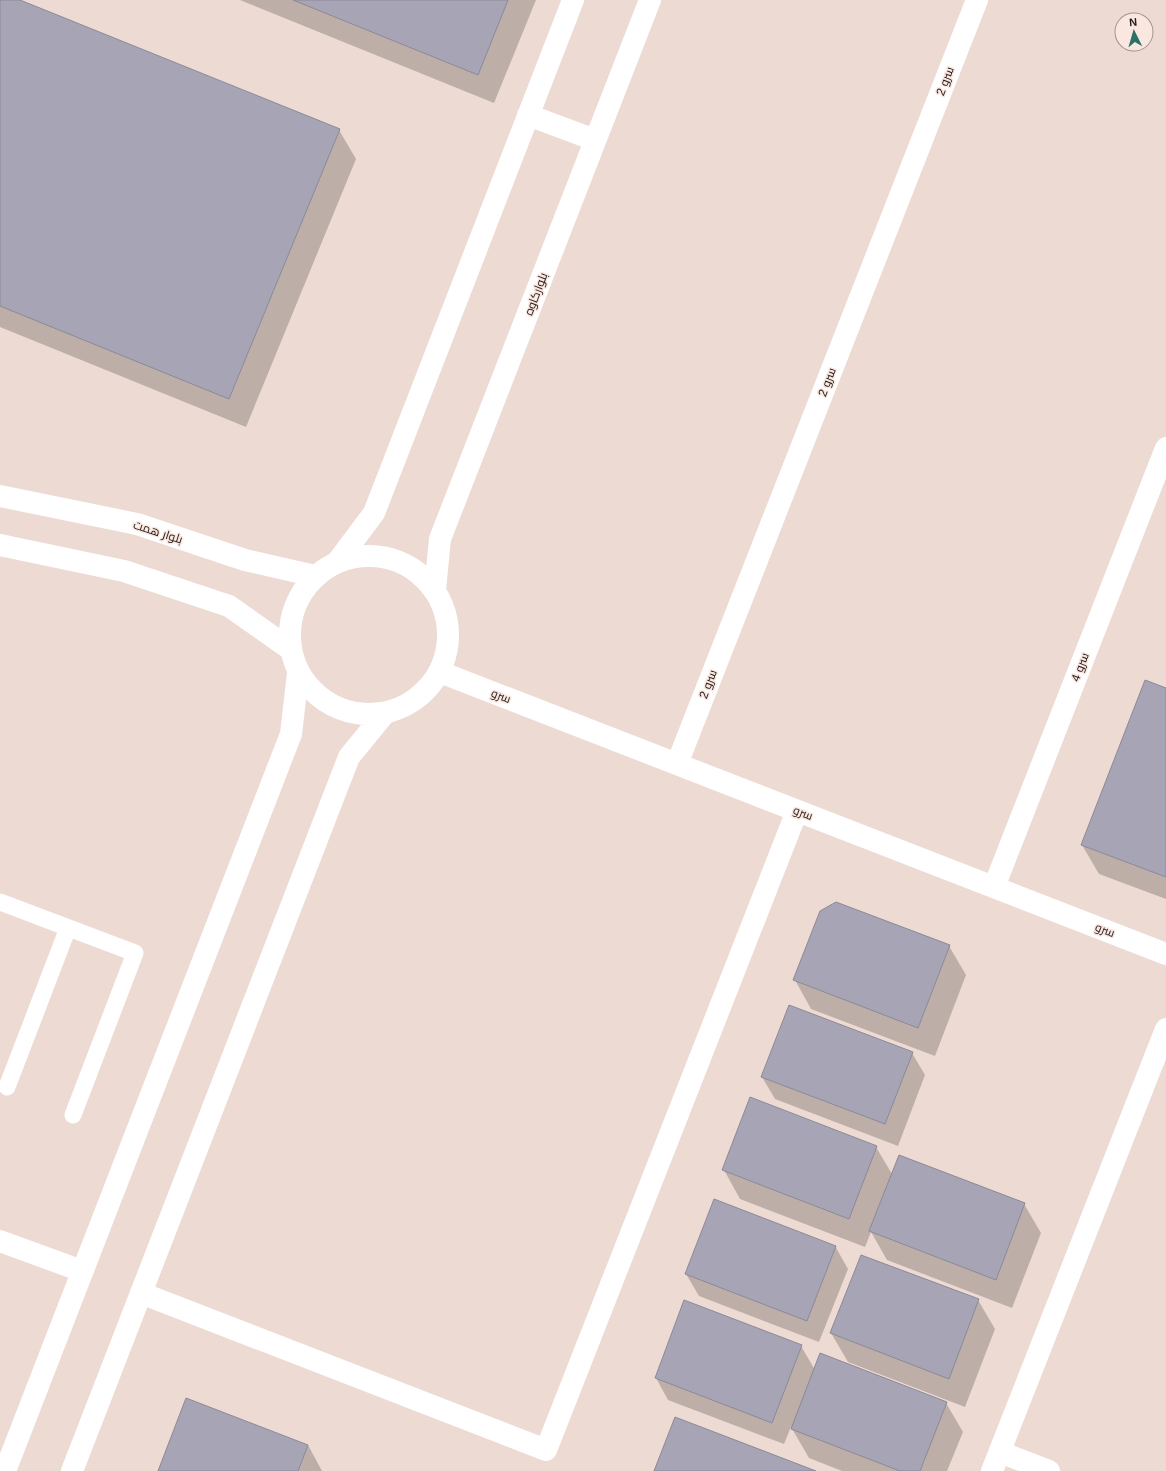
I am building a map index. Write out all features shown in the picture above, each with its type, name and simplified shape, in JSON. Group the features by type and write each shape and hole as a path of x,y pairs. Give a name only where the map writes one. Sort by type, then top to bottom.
{"street":[{"path":"338,561 364,555 392,558 416,570 435,590 446,615 448,642 440,672 428,687 408,704 385,713 359,714 335,707 314,693 298,673 290,649 290,623 298,597 315,576 338,561 374,513 573,0"},
{"name":"بلوارکاوه","path":"435,590 440,539 650,0"},
{"name":"سرو 2","path":"677,764 977,0"},
{"path":"528,115 595,140"},
{"name":"سرو 4","path":"994,887 1166,448"},
{"name":"بلوار همت","path":"0,496 137,524 245,560 315,576"},
{"path":"0,545 124,571 229,606 290,649"},
{"name":"سرو","path":"440,672 1166,954"},
{"path":"5,1471 291,734 298,673"},
{"path":"72,1471 349,757 385,713"},
{"path":"141,1293 546,1450 797,811"},
{"path":"1049,1471 996,1461 1166,1029"},
{"path":"0,1241 82,1271"}],"lane":[{"path":"0,902 135,953 73,1115"},
{"path":"7,1087 68,928"}],"building":[{"path":"0,0 20,0 340,129 229,399 0,306"},
{"path":"293,0 508,0 478,75"},
{"path":"1145,680 1166,688 1166,877 1081,845"},
{"path":"836,902 950,945 918,1028 793,980 820,911"},
{"path":"789,1005 913,1052 885,1124 761,1077"},
{"path":"750,1097 877,1146 849,1219 722,1170"},
{"path":"899,1155 1025,1203 996,1280 869,1231"},
{"path":"714,1199 836,1246 807,1321 685,1274"},
{"path":"861,1255 979,1299 949,1379 830,1333"},
{"path":"684,1300 802,1345 772,1423 655,1378"},
{"path":"820,1353 947,1402 920,1471 900,1471 791,1429"},
{"path":"186,1398 308,1445 298,1471 158,1471"},
{"path":"675,1417 816,1471 654,1471"}]}
